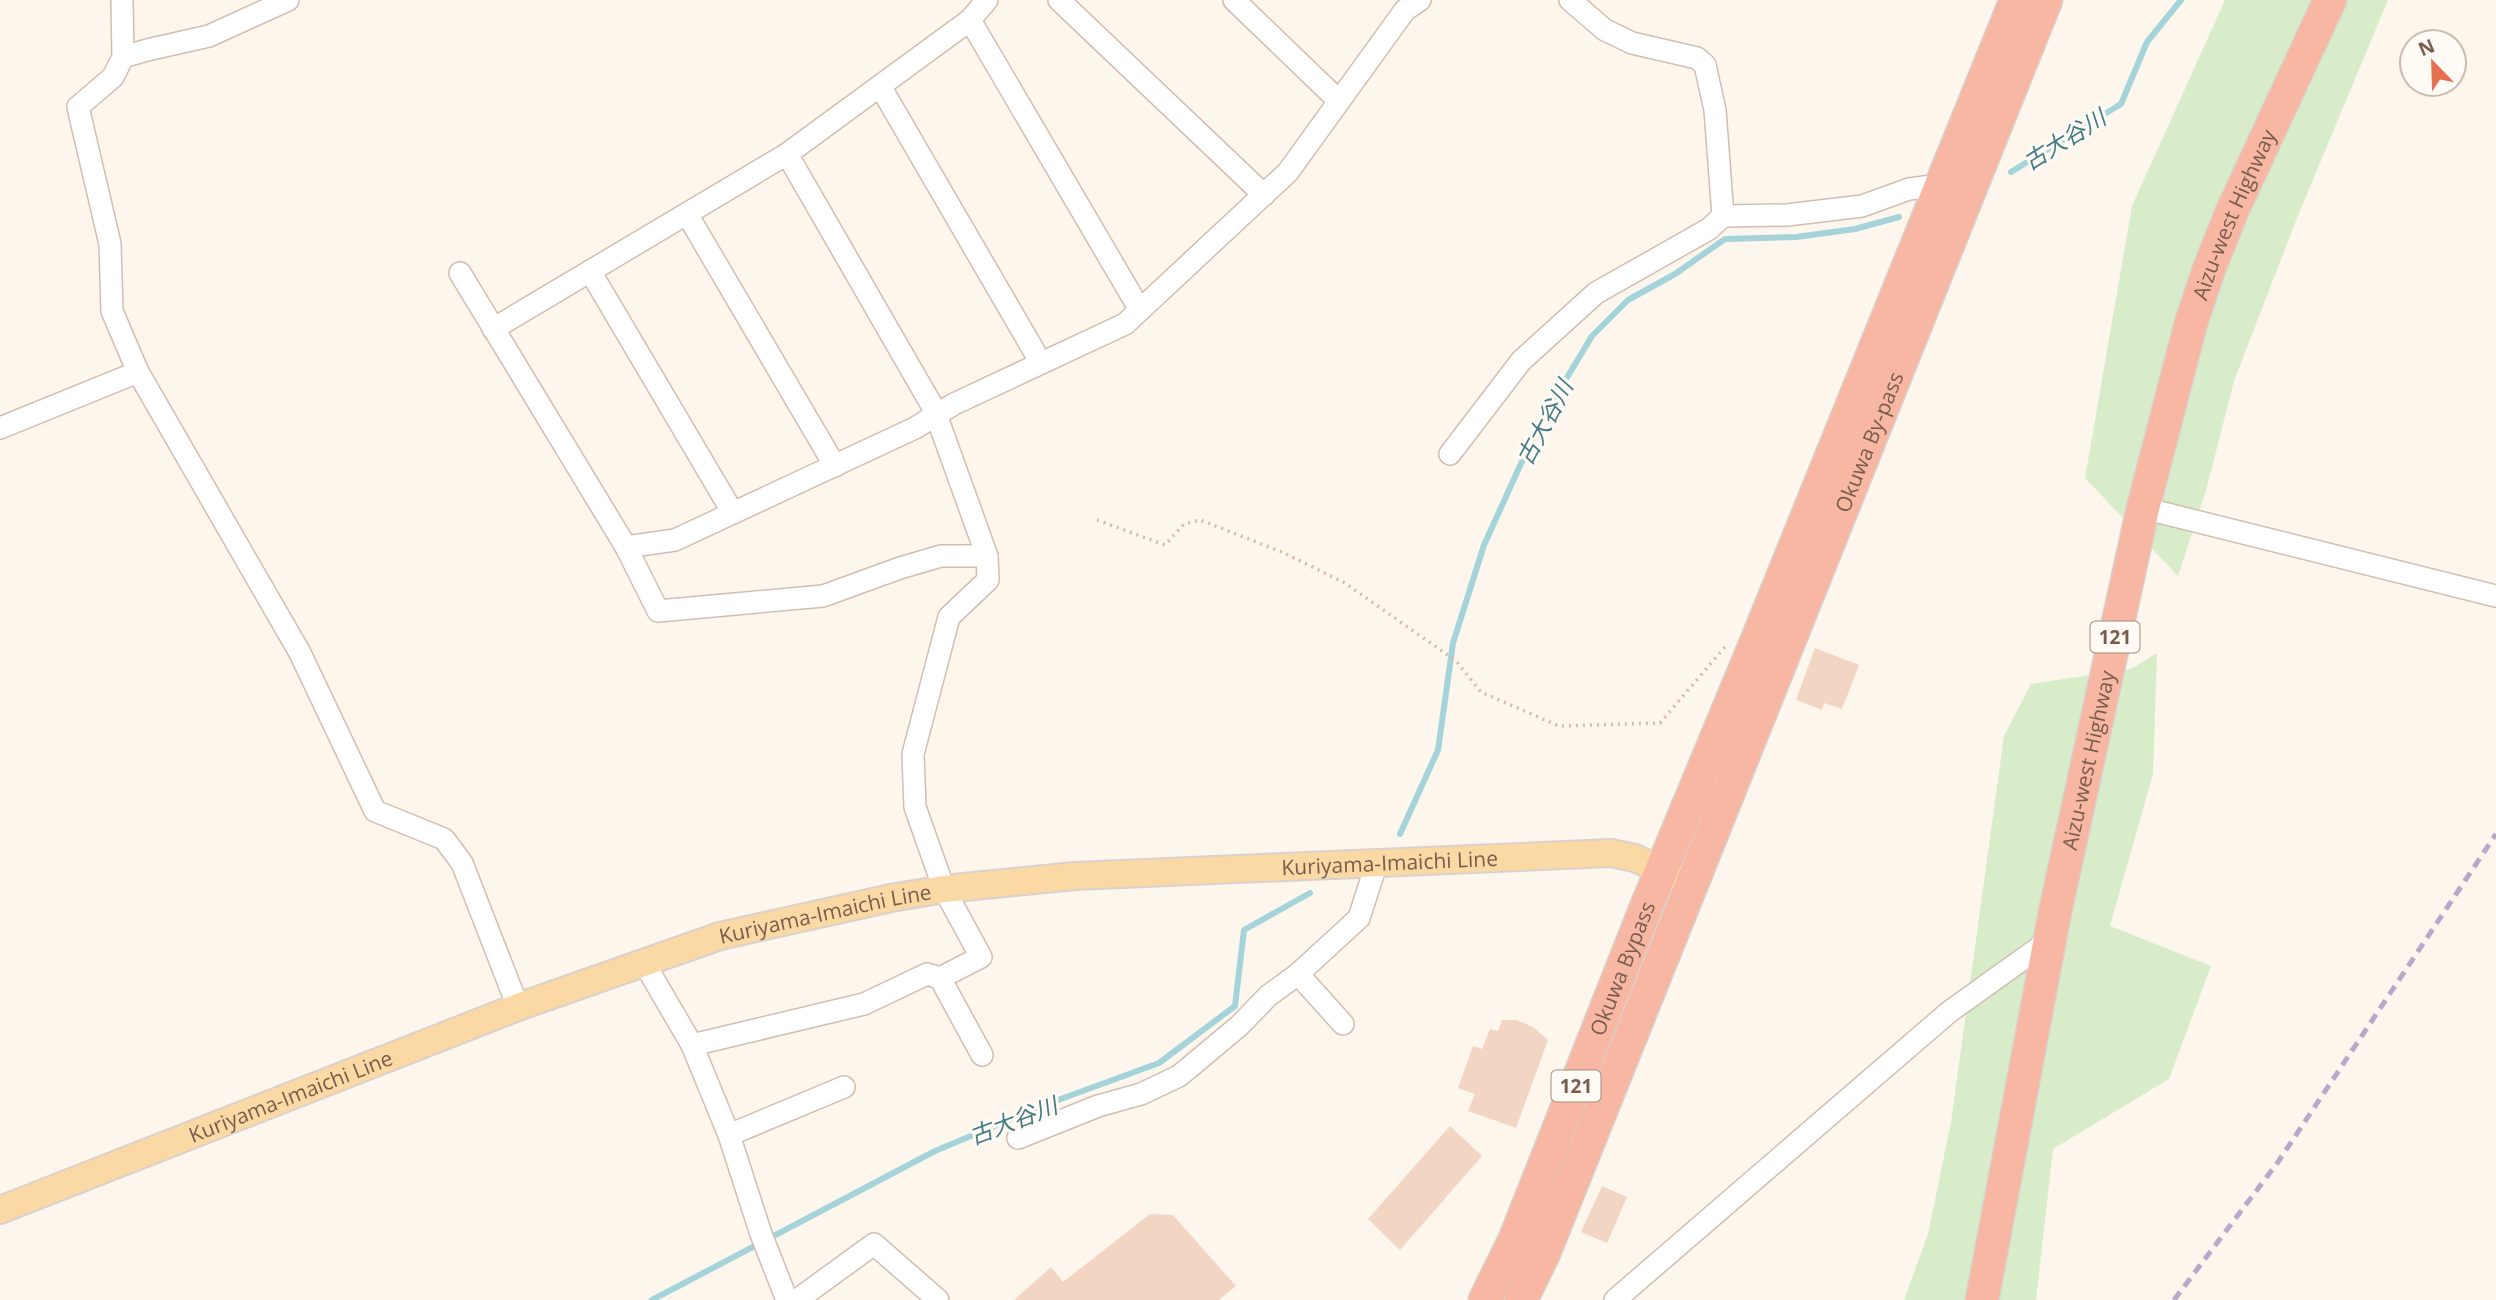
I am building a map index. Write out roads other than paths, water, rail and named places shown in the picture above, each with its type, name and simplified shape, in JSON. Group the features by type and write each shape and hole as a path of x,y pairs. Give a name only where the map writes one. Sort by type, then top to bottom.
{"highway":[{"name":"Okuwa By-pass","path":"1692,886 1954,189 2016,0"},
{"name":"Okuwa By-pass","path":"1662,870 1757,640 1954,189 2046,0"},
{"name":"Aizu-west Highway","path":"1982,1300 2051,939 2143,508 2191,323 2233,209 2330,0"},
{"name":"Okuwa Bypass","path":"1489,1292 1515,1239 1662,870"},
{"name":"Okuwa Bypass","path":"1522,1298 1544,1253 1692,886"},
{"path":"1489,1292 1522,1298"}],"main road":[{"name":"Kuriyama-Imaichi Line","path":"0,1210 518,1007 643,961 720,936 891,898 944,889 1075,876 1611,853 1635,858 1692,886"}],"street":[{"path":"122,0 123,58 113,76 78,107 110,244 112,310 138,372 300,653 375,811 444,839 462,863 518,1007"},
{"path":"123,58 209,36 288,0"},
{"path":"493,329 787,155 970,20 987,0"},
{"path":"1059,0 1264,195"},
{"path":"1234,0 1339,101"},
{"path":"1570,0 1605,30 1623,39 1697,58 1705,65 1715,110 1723,216"},
{"path":"625,547 675,540 915,428 954,404 1125,324 1288,172 1407,3"},
{"path":"970,20 1140,310"},
{"path":"880,86 1041,363"},
{"path":"787,155 936,415 987,556 988,580 949,617 913,754 915,807 944,889 981,957 940,978"},
{"path":"1450,454 1521,361 1596,293 1709,229 1723,216 1787,215 1862,206 1909,189 1954,189"},
{"path":"687,214 835,466"},
{"path":"590,271 733,513"},
{"path":"460,273 625,547 658,611 823,596 941,556 987,556"},
{"path":"0,428 138,372"},
{"path":"2143,508 2496,596"},
{"path":"1018,1138 1098,1106 1141,1094 1179,1076 1359,918 1377,862"},
{"path":"1615,1300 1949,1012 2051,939"},
{"path":"643,961 692,1045 729,1135 764,1244 787,1300"},
{"path":"692,1045 864,1004 928,974 940,978 982,1055"},
{"path":"1298,974 1343,1024"},
{"path":"729,1135 844,1087"},
{"path":"797,1300 874,1244 938,1300"}],"waterway":[{"name":"古大谷川","path":"2011,172 2121,104 2147,42 2181,0"},
{"name":"古大谷川","path":"1400,834 1438,750 1453,643 1484,545 1539,424 1592,336 1628,300 1675,274 1725,239 1796,237 1855,229 1899,217"},
{"name":"古大谷川","path":"652,1300 935,1151 1050,1103 1159,1063 1235,1006 1244,930 1310,893"}],"railway":[{"path":"2174,1300 2278,1162 2496,834"}]}
